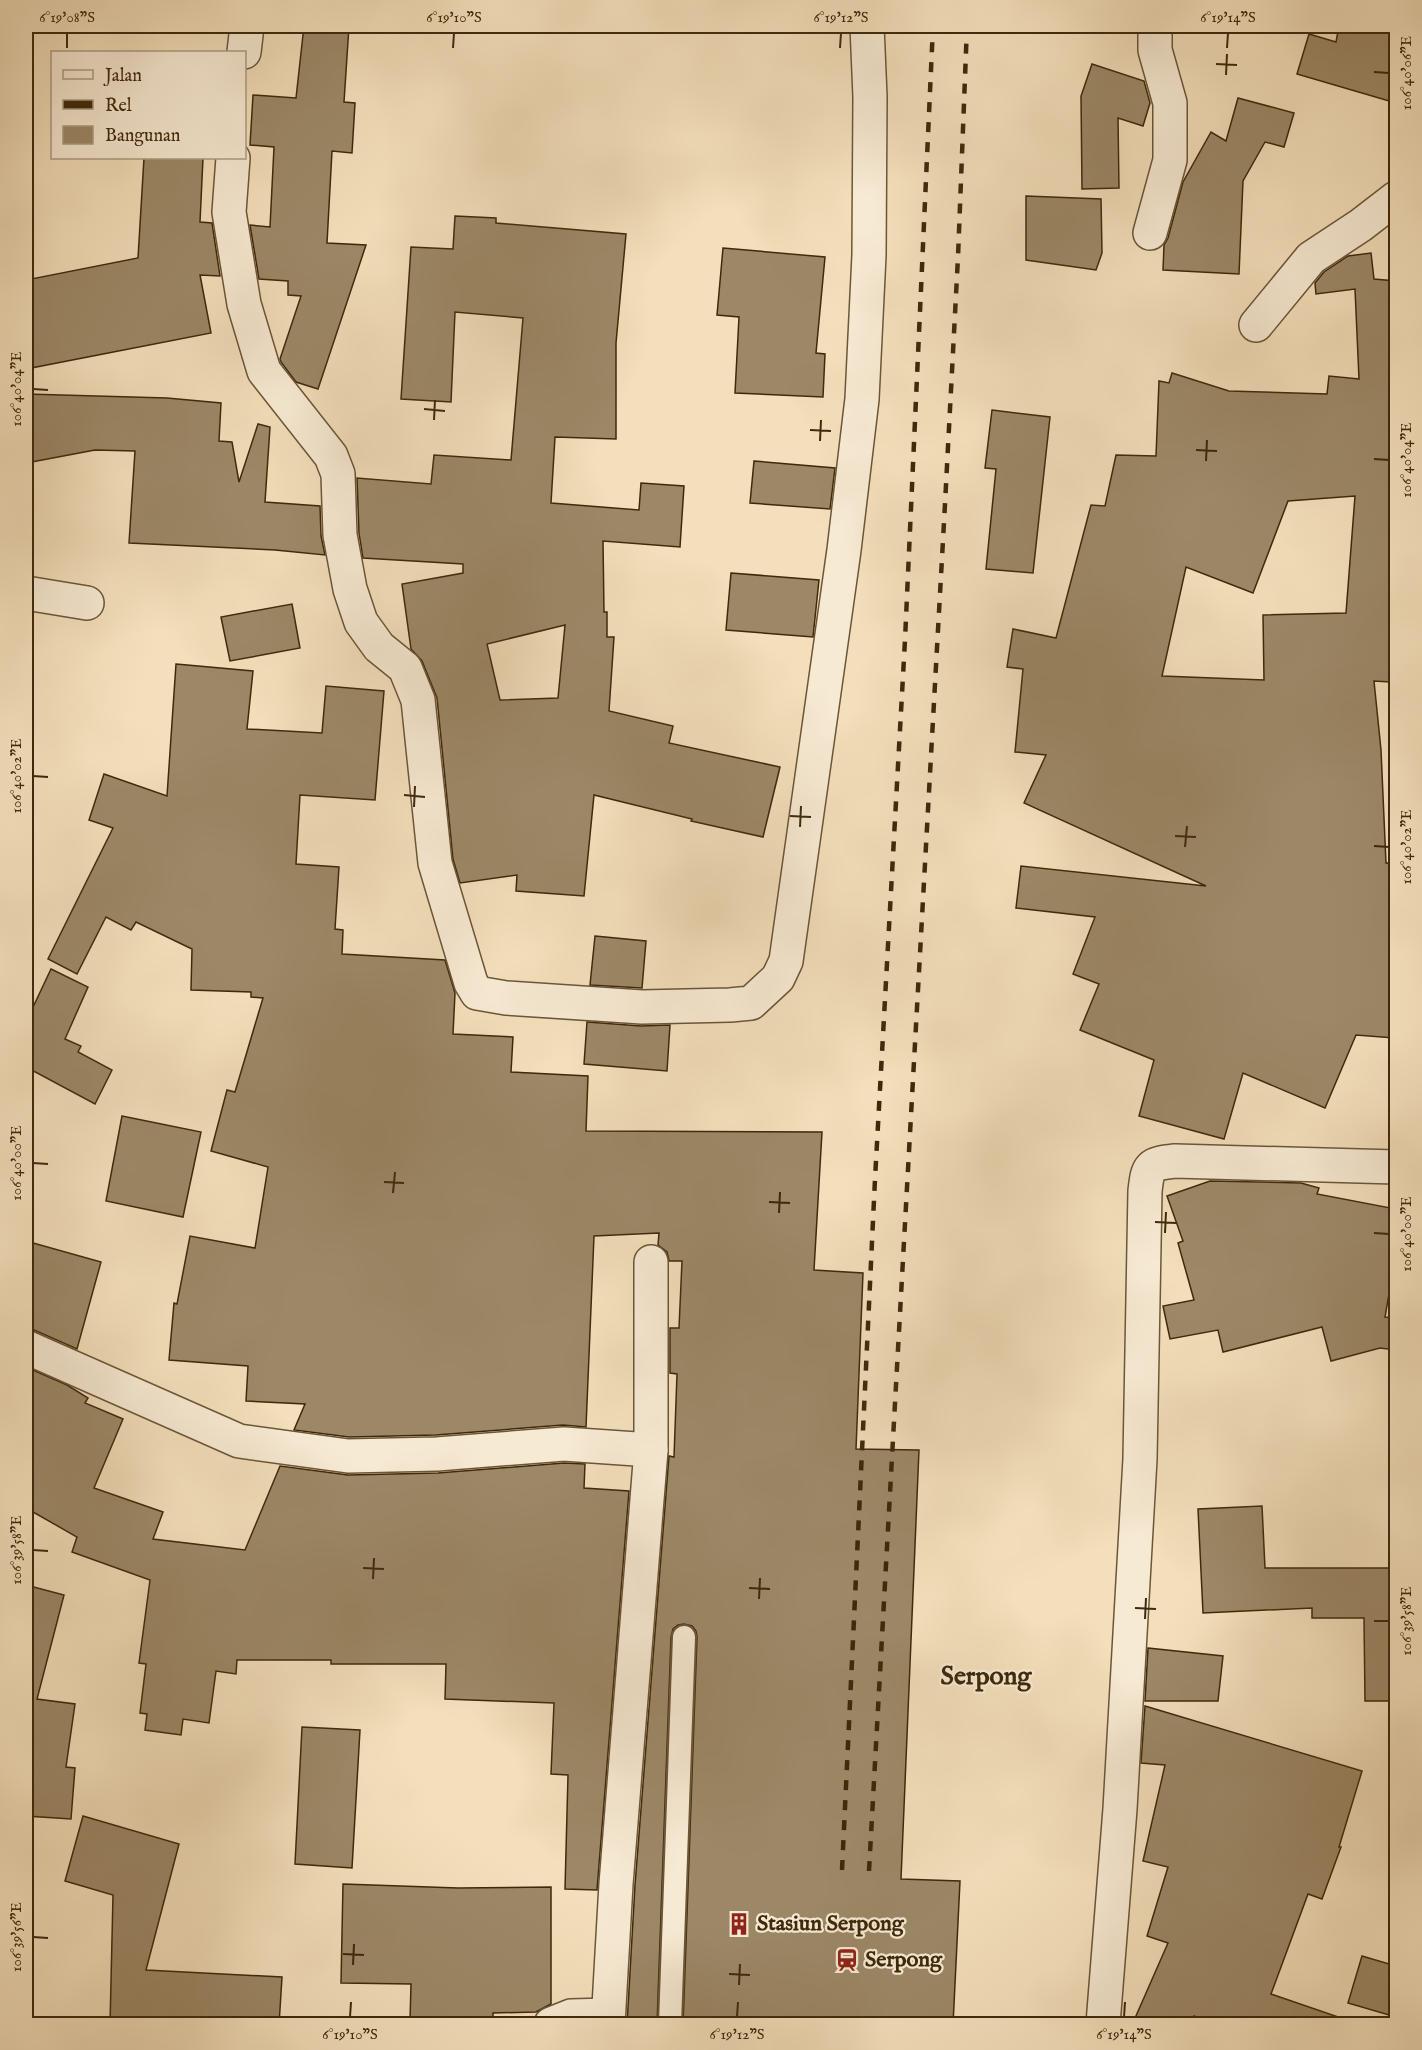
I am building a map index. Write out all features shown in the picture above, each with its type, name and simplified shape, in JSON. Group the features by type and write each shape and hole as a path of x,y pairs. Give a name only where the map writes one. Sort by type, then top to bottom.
{"street":[{"path":"244,51 247,26"},
{"path":"233,159 229,212 244,304 264,371 331,456 338,474 340,535 350,589 361,622 379,647 405,668 418,700 435,863 471,983 477,993 642,1007 751,1003 778,978 786,961 844,550 862,399 868,266 870,97 867,26"},
{"path":"1150,233 1170,160 1170,104 1155,50 1155,26"},
{"path":"1256,325 1311,258 1361,225 1396,198"},
{"path":"26,593 87,603"},
{"path":"1103,2025 1120,1809 1138,1495 1145,1191 1150,1166 1155,1163 1175,1161 1396,1167"},
{"path":"551,2025 572,2016 608,2020 616,1884 651,1450 651,1262"},
{"path":"26,1347 239,1441 266,1446 348,1456 437,1454 564,1444 651,1450"}],"lane":[{"path":"670,2025 684,1637"}],"building":[{"path":"304,26 349,26 344,102 355,103 352,153 332,151 327,243 366,245 318,389 296,382 281,362 280,359 301,296 288,295 288,281 259,279 250,225 270,227 274,147 250,145 253,95 296,98"},
{"path":"1339,26 1396,26 1396,103 1297,74 1309,34 1336,42"},
{"path":"1092,64 1144,81 1150,103 1143,126 1118,118 1119,188 1082,189 1081,96"},
{"path":"1238,98 1294,113 1284,147 1265,142 1243,181 1239,274 1163,270 1164,245 1168,238 1183,182 1211,132 1226,141"},
{"path":"144,159 203,159 200,222 212,223 220,276 200,275 211,333 26,369 26,280 138,258"},
{"path":"1026,196 1101,199 1102,253 1096,270 1026,260"},
{"path":"455,216 496,218 496,223 626,234 616,343 616,439 555,437 551,503 639,510 641,483 684,486 680,547 603,541 604,612 607,612 607,637 614,637 609,711 673,726 669,743 780,767 763,837 691,821 692,819 594,795 584,896 516,891 517,875 460,883 453,859 437,698 422,661 411,649 402,584 463,573 463,564 363,558 359,533 357,478 431,484 434,455 511,460 523,318 455,312 451,402 401,399 411,247 453,249","holes":["565,625 558,698 500,700 487,644"]},
{"path":"723,248 825,257 816,353 825,354 823,397 735,393 739,317 717,315"},
{"path":"1371,253 1374,279 1396,281 1396,625 1390,682 1374,681 1381,750 1386,863 1389,863 1396,934 1394,1038 1356,1035 1325,1108 1243,1073 1224,1139 1139,1116 1154,1060 1080,1030 1099,984 1073,974 1095,917 1016,908 1021,866 1206,886 1024,803 1046,755 1015,752 1023,669 1007,667 1013,629 1056,638 1091,505 1105,506 1116,455 1156,456 1159,381 1169,383 1172,373 1229,391 1327,394 1329,376 1359,379 1355,289 1316,294 1315,283 1324,272 1348,256","holes":["1355,496 1346,613 1263,615 1264,680 1162,676 1186,567 1253,593 1288,501"]},
{"path":"26,394 167,398 221,403 219,441 232,442 239,482 258,424 270,427 265,502 320,506 321,536 325,555 275,550 129,543 135,451 95,450 26,463"},
{"path":"992,410 1050,417 1033,573 986,569 996,469 985,468"},
{"path":"754,461 835,468 830,509 750,503"},
{"path":"731,573 819,580 813,637 726,630"},
{"path":"292,604 300,648 230,661 221,617"},
{"path":"176,664 253,671 247,729 322,733 326,686 384,691 375,800 300,795 296,864 339,867 335,929 343,930 342,954 445,960 455,993 453,1034 513,1037 511,1072 588,1076 586,1131 822,1132 814,1270 863,1273 856,1449 919,1450 901,1879 960,1881 953,2025 683,2025 697,1637 692,1626 684,1624 673,1629 671,1637 657,2025 627,2025 635,1885 669,1456 674,1457 677,1374 670,1373 670,1328 679,1328 682,1261 669,1261 667,1252 658,1245 659,1233 594,1236 586,1427 563,1425 436,1435 349,1437 294,1430 305,1404 246,1401 248,1366 169,1360 174,1303 177,1304 190,1236 255,1248 268,1167 211,1151 227,1090 235,1092 263,998 251,997 251,992 191,990 192,949 136,922 131,930 106,917 77,974 48,959 113,828 89,820 104,774 167,796"},
{"path":"595,936 646,941 642,988 590,985"},
{"path":"51,969 88,987 65,1039 81,1046 78,1052 112,1070 95,1104 26,1067 26,1022"},
{"path":"587,1022 641,1026 670,1025 667,1071 584,1064"},
{"path":"122,1116 201,1132 183,1217 106,1201"},
{"path":"1210,1181 1301,1183 1319,1188 1317,1194 1396,1209 1396,1254 1385,1317 1396,1318 1396,1350 1380,1348 1331,1361 1322,1327 1223,1352 1218,1330 1170,1339 1163,1306 1194,1300 1178,1243 1183,1241 1167,1196"},
{"path":"26,1241 101,1262 77,1349 34,1330 26,1329"},
{"path":"26,1367 67,1385 88,1398 85,1403 123,1419 94,1488 163,1512 153,1539 245,1550 280,1466 348,1475 438,1473 564,1463 585,1464 584,1488 629,1491 597,1890 565,1889 568,1775 551,1774 554,1703 445,1699 446,1664 331,1664 331,1660 237,1660 236,1674 216,1671 209,1723 183,1719 181,1735 145,1730 147,1714 140,1713 146,1664 139,1663 150,1580 72,1552 77,1537 26,1508"},
{"path":"1262,1506 1265,1568 1396,1568 1396,1701 1365,1701 1364,1618 1312,1618 1312,1608 1203,1613 1198,1509"},
{"path":"26,1585 64,1595 37,1699 75,1704 66,1767 75,1768 71,1819 26,1816 31,1749 26,1749"},
{"path":"1148,1648 1223,1656 1218,1701 1145,1701"},
{"path":"1145,1706 1362,1771 1339,1847 1341,1847 1322,1899 1308,1894 1271,1994 1344,2019 1343,2025 1218,2025 1194,2016 1190,2025 1132,2025 1168,1943 1147,1936 1168,1867 1143,1861 1165,1765 1141,1763"},
{"path":"302,1727 360,1730 352,1868 295,1864"},
{"path":"83,1816 179,1844 146,1970 282,1977 279,2025 110,2025 113,1895 65,1881"},
{"path":"343,1884 458,1888 551,1887 551,2004 536,2012 493,2013 493,2018 447,2017 447,2022 410,2021 411,1984 341,1983"},
{"path":"1362,1956 1396,1966 1396,2017 1348,2003"}],"railway":[{"path":"842,1870 875,1179 905,640 933,26"},
{"path":"869,1871 945,504 967,26"}],"place":[{"name":"Stasiun Serpong","path":"739,1924"},
{"name":"Serpong","path":"847,1960"}],"district":[{"name":"Serpong","path":"986,1676"}]}
